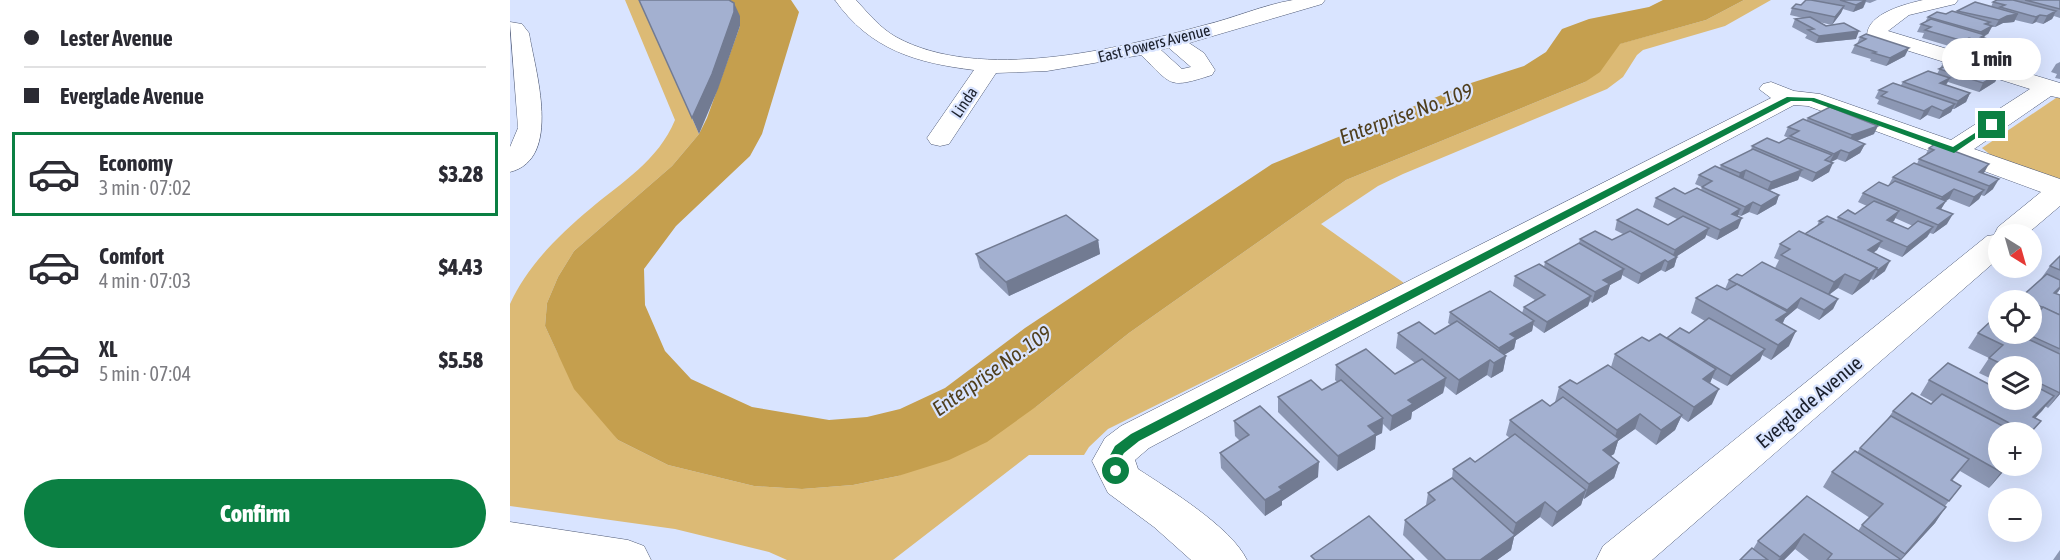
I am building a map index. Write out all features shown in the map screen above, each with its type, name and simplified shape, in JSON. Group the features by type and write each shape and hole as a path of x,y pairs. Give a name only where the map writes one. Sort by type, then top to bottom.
{"street":[{"name":"East Powers Avenue","path":"844,0 890,42 948,60 989,66 1089,59 1172,40 1315,0"},
{"path":"1948,0 1902,10 1878,29 1878,35 2054,89"},
{"path":"510,164 524,148 531,128 519,33 512,28"},
{"path":"1145,47 1178,78 1204,70 1196,58 1172,40"},
{"name":"Linda","path":"940,138 989,66"},
{"path":"1954,150 2054,89"},
{"path":"1224,560 1170,514 1123,481 1113,461 1120,450 1135,437 1779,93 1812,99 2060,190 2021,224"},
{"name":"Everglade Avenue","path":"1619,560 1988,251"},
{"path":"510,542 628,560"}],"shaded area":[{"path":"625,0 640,0 699,134 672,166 574,251 558,277 547,303 545,326 558,354 618,440 668,465 754,486 802,489 853,485 898,476 1037,406 1129,333 1346,180 1585,82 1619,44 1706,20 1744,0 1771,0 1725,26 1643,50 1637,55 1623,77 1607,89 1403,174 1378,186 1321,224 1404,283 1108,429 1084,455 1029,455 893,560 787,560 769,552 675,529 510,506 510,304 525,277 545,252 578,219 649,159 668,134 675,120"},
{"path":"2056,98 2060,98 2060,182 1993,157 1982,148"}],"water":[{"name":"Enterprise No. 109","path":"678,0 791,0 799,12 762,134 750,156 676,226 644,269 645,305 665,351 691,379 752,407 829,420 867,417 900,409 945,388 1025,328 1272,164 1471,83 1524,66 1546,52 1562,29 1589,19 1649,7 1663,0 1744,0 1706,20 1620,44 1600,72 1585,82 1346,180 1129,333 1037,406 987,442 949,460 898,476 853,485 802,489 754,486 668,465 618,440 574,389 545,326 547,303 558,277 574,251 672,166 699,134 707,118 740,26 740,16"}],"building":[{"path":"639,0 729,0 734,3 734,12 712,74 692,118"},
{"path":"1806,0 1844,6 1835,17 1792,8 1796,4 1801,5"},
{"path":"1840,0 1866,0 1856,5"},
{"path":"2013,0 2056,11 2047,16 2036,17 2000,7 2005,5 1993,2"},
{"path":"2025,0 2060,0 2060,9"},
{"path":"1975,2 2018,14 1999,20 1957,11"},
{"path":"1952,11 1990,22 1985,24 1992,26 1981,32 1928,17 1937,12 1946,14"},
{"path":"1810,17 1826,26 1844,23 1859,31 1819,36 1808,30 1814,29 1795,19"},
{"path":"1931,19 1985,35 1981,37 1994,41 1989,44 1969,38 1963,41 1925,30 1931,27 1921,24"},
{"path":"1866,34 1909,48 1890,58 1873,53 1876,52 1855,45 1866,39 1860,37"},
{"path":"1951,58 2000,73 1983,83 1939,69 1948,65 1943,63"},
{"path":"1928,71 1950,78 1940,83 1970,93 1958,101 1903,82"},
{"path":"1893,83 1955,104 1943,111 1932,106 1924,111 1881,96 1887,92 1879,90"},
{"path":"1830,107 1878,126 1852,135 1808,118"},
{"path":"1803,119 1865,144 1849,153 1841,150 1834,154 1790,136 1799,131 1788,127"},
{"path":"1767,138 1779,143 1788,138 1832,155 1825,160 1833,163 1816,173 1752,146"},
{"path":"1935,144 1989,164 1979,172 1999,179 1989,186 1919,159 1934,150 1929,148"},
{"path":"1753,149 1802,170 1771,182 1746,170 1740,173 1721,165"},
{"path":"1914,163 1984,190 1974,197 1954,189 1942,197 1893,177"},
{"path":"1715,166 1779,195 1761,206 1753,202 1745,207 1702,187 1712,181 1699,175"},
{"path":"1895,181 1946,201 1937,208 1953,214 1938,225 1863,193 1879,182 1888,186"},
{"path":"1674,188 1685,194 1697,188 1740,209 1732,214 1742,218 1720,230 1656,198"},
{"path":"1874,201 1899,211 1887,220 1908,229 1918,221 1933,227 1907,247 1838,217 1848,210 1855,214"},
{"path":"1637,209 1668,225 1683,216 1709,228 1675,250 1617,220"},
{"path":"1066,215 1098,240 1006,282 976,254"},
{"path":"1827,216 1882,241 1868,250 1890,261 1878,270 1805,234 1823,222 1819,221"},
{"path":"1595,231 1612,240 1630,231 1677,257 1668,262 1665,260 1641,274 1580,239"},
{"path":"1799,231 1877,268 1860,281 1845,274 1834,282 1781,255 1790,249 1780,244"},
{"path":"1579,243 1624,269 1603,280 1610,284 1595,292 1545,262"},
{"path":"2060,256 2060,270 2050,266"},
{"path":"1762,262 1838,299 1824,310 1801,298 1787,310 1729,280 1737,274 1742,276"},
{"path":"1539,264 1591,296 1547,322 1524,307 1545,295 1515,276"},
{"path":"2047,274 2060,280 2060,287 2054,293 2060,295 2060,315 2042,307 2042,290 2029,290"},
{"path":"1737,284 1788,312 1776,320 1796,331 1778,345 1696,298 1717,285 1727,290"},
{"path":"1490,291 1534,321 1510,334 1516,338 1499,348 1450,312"},
{"path":"2042,308 2060,315 2060,349 2042,341"},
{"path":"1709,318 1765,349 1731,376 1667,338 1680,328 1689,333"},
{"path":"1457,321 1506,356 1494,363 1490,360 1459,380 1398,333 1419,322 1435,334"},
{"path":"1988,324 1988,338 1978,333"},
{"path":"1660,334 1716,369 1703,379 1719,389 1694,407 1615,354 1642,337 1649,341"},
{"path":"2001,344 2039,344 2060,354 2060,393 2042,384 2042,356 1991,356 2003,345"},
{"path":"1366,349 1395,374 1422,359 1446,378 1408,400 1413,404 1392,416 1336,365"},
{"path":"1948,363 1988,384 1988,410 2040,410 2033,417 2041,421 2007,422 1929,380"},
{"path":"1608,365 1682,415 1661,430 1640,414 1617,430 1559,387 1570,380 1577,384"},
{"path":"1311,380 1322,390 1341,380 1383,418 1368,426 1376,434 1338,456 1278,397"},
{"path":"2042,390 2054,396 2042,408"},
{"path":"1912,393 1931,404 1942,394 1995,422 1988,422 1988,465 1893,411"},
{"path":"1563,397 1619,439 1603,450 1619,463 1589,484 1510,420 1542,400 1550,406"},
{"path":"1260,406 1319,462 1279,487 1282,490 1265,500 1220,453 1249,435 1234,421"},
{"path":"1891,416 1969,459 1951,480 1961,486 1949,501 1860,448"},
{"path":"1515,434 1586,490 1557,512 1545,502 1516,523 1453,469 1470,458 1475,462"},
{"path":"1855,451 1946,507 1905,554 1862,525 1883,504 1832,472"},
{"path":"1452,478 1515,535 1480,560 1446,560 1405,520 1435,500 1428,493"},
{"path":"1807,496 1900,559 1827,560 1832,554 1804,534 1780,557 1758,541"},
{"path":"1369,516 1414,560 1315,560 1311,556"},
{"path":"1752,548 1768,560 1740,560"}],"route":[{"path":"1116,471 1113,461 1120,450 1135,437 1790,98 1812,99 1954,150 1992,125"}]}
